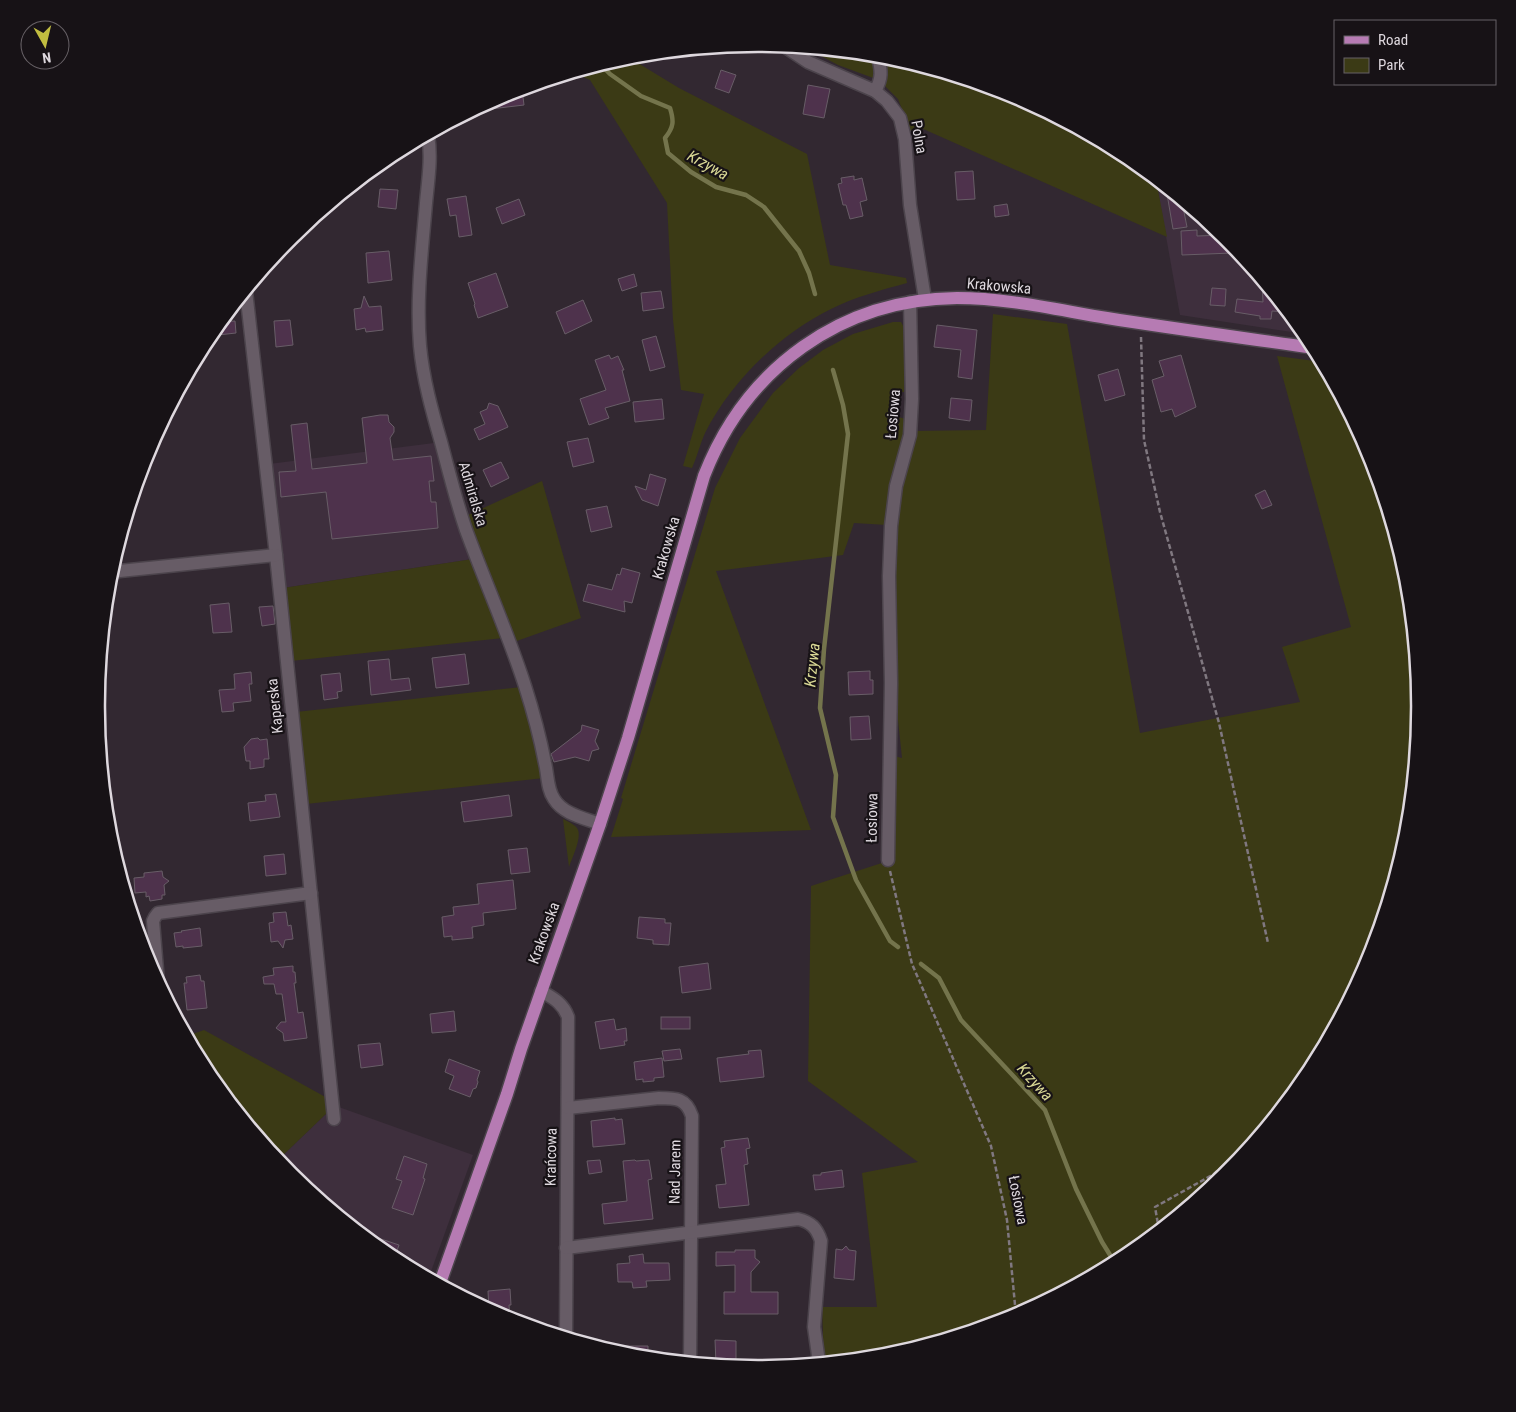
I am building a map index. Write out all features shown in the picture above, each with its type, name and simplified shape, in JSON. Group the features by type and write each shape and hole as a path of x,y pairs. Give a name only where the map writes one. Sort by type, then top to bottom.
{"main road":[{"name":"Krakowska","path":"442,1278 600,824 628,738 704,476 733,418 769,374 807,343 848,320 874,310 910,302 958,298 997,300 1303,346"}],"street":[{"name":"Polna","path":"796,54 808,62 875,91 895,109 903,127 910,205 925,300"},
{"path":"875,91 881,80 879,64"},
{"name":"Admiralska","path":"429,141 418,322 421,356 432,409 459,508 524,686 546,764 550,792 561,807 568,812 600,824"},
{"name":"Kaperska","path":"247,299 276,555 334,1118"},
{"name":"Łosiowa","path":"888,860 891,683 889,576 891,526 896,486 910,435 912,399 910,302"},
{"path":"119,571 276,555"},
{"path":"156,961 153,921 158,914 311,893"},
{"name":"Krańcowa","path":"541,991 560,1003 566,1009 568,1017 566,1330"},
{"name":"Nad Jarem","path":"568,1108 659,1098 674,1098 689,1107 692,1116 690,1356"},
{"path":"566,1248 798,1219 805,1220 817,1231 820,1241 814,1327 818,1356"}],"path":[{"path":"1141,322 1144,440 1160,512 1219,723 1268,943"},
{"name":"Łosiowa","path":"888,860 912,964 990,1146 1007,1220 1015,1307"},
{"path":"1157,1223 1155,1207 1213,1175"}],"shaded area":[{"path":"1158,189 1220,244 1249,275 1293,332 1180,315"},
{"path":"434,443 473,559 283,588 269,464"},
{"path":"336,1106 473,1155 431,1272 360,1224 327,1197 284,1155"}],"green space":[{"path":"821,56 875,63 876,79 838,65"},
{"path":"639,64 679,88 807,154 830,265 906,278 907,283 859,297 831,309 793,332 775,346 743,377 716,414 705,433 692,468 683,466 704,394 681,390 673,320 667,203 590,80 583,77"},
{"path":"881,64 927,75 968,87 1008,102 1085,140 1158,190 1167,237 921,128 912,135 898,99 883,84"},
{"path":"993,314 1067,324 1140,733 1300,702 1282,647 1351,627 1277,356 1312,361 1344,417 1362,456 1377,496 1399,579 1410,663 1411,706 1410,749 1399,833 1377,916 1362,956 1324,1033 1276,1104 1249,1137 1189,1197 1156,1224 1085,1272 1008,1310 968,1325 927,1337 885,1347 824,1356 822,1307 877,1307 862,1173 918,1162 808,1081 811,886 891,860 894,756 902,758 894,682 892,575 899,486 913,431 986,430"},
{"path":"893,322 901,322 905,329 904,392 893,392 890,415 906,419 906,435 887,525 854,523 843,555 716,571 811,830 611,837 623,799 621,798 715,488 740,438 773,393 799,368 823,350 853,334"},
{"path":"542,481 581,618 514,642 466,516"},
{"path":"473,559 503,638 291,661 283,588"},
{"path":"522,687 544,778 306,804 296,712"},
{"path":"563,819 574,825 579,832 578,841 569,867"},
{"path":"204,1030 329,1099 330,1110 284,1155 240,1104 193,1034"}],"building":[{"path":"721,70 736,75 729,93 715,88"},
{"path":"808,85 830,89 824,118 803,114"},
{"path":"523,96 524,105 494,109"},
{"path":"973,171 975,199 957,200 955,172"},
{"path":"854,176 854,180 862,178 867,200 860,202 863,216 850,219 846,205 843,205 838,184 842,183 841,178"},
{"path":"380,189 398,190 396,209 378,207"},
{"path":"466,196 472,235 459,237 456,215 450,216 447,199"},
{"path":"1168,198 1184,211 1187,227 1173,229"},
{"path":"519,199 525,215 502,224 496,208"},
{"path":"1007,204 1009,215 995,217 994,206"},
{"path":"1197,230 1197,236 1211,235 1229,253 1182,255 1181,231"},
{"path":"389,251 392,280 368,283 366,253"},
{"path":"496,273 508,307 478,318 468,283"},
{"path":"634,274 637,286 622,291 618,279"},
{"path":"1212,288 1226,289 1225,306 1210,305"},
{"path":"661,291 664,308 643,311 641,293"},
{"path":"1262,292 1278,311 1272,311 1271,319 1260,319 1260,316 1235,312 1237,299 1263,302"},
{"path":"364,296 369,307 381,306 383,330 366,332 365,328 356,330 354,309 361,308"},
{"path":"583,300 592,321 565,334 556,312"},
{"path":"290,320 293,345 276,347 274,321"},
{"path":"230,321 235,321 236,333 221,335"},
{"path":"937,325 977,330 972,379 958,377 961,350 934,347"},
{"path":"656,336 665,367 650,371 642,340"},
{"path":"609,355 611,359 618,356 624,370 622,370 630,401 605,408 609,418 589,425 580,399 606,390 595,360"},
{"path":"1181,355 1196,407 1175,417 1172,409 1161,412 1152,380 1164,376 1159,361"},
{"path":"1118,369 1125,395 1105,401 1098,375"},
{"path":"951,398 972,400 970,421 949,418"},
{"path":"662,399 664,419 635,422 633,402"},
{"path":"489,403 498,406 508,427 479,440 474,429 485,424 480,412 487,409"},
{"path":"388,415 389,422 394,427 394,432 390,438 393,460 431,456 434,481 429,481 431,502 436,502 438,528 332,539 326,492 281,497 279,472 296,471 291,425 307,423 312,469 367,463 362,418"},
{"path":"588,438 594,462 573,467 567,442"},
{"path":"501,462 509,478 491,487 483,470"},
{"path":"650,474 666,479 658,506 642,500 635,486 646,490"},
{"path":"1265,490 1272,505 1262,509 1255,495"},
{"path":"607,506 612,527 591,532 586,510"},
{"path":"622,568 640,573 632,603 624,601 625,612 583,601 588,584 612,590 617,574 620,575"},
{"path":"229,603 232,632 213,633 210,605"},
{"path":"273,606 275,624 262,626 259,607"},
{"path":"465,654 469,684 436,688 432,658"},
{"path":"389,659 391,680 409,678 411,690 371,695 368,661"},
{"path":"870,671 870,680 873,680 873,694 849,695 848,672"},
{"path":"251,672 252,684 249,684 251,701 233,703 234,711 222,712 219,690 235,689 234,674"},
{"path":"340,673 342,691 337,692 338,698 324,700 321,675"},
{"path":"869,716 871,739 851,740 850,717"},
{"path":"582,725 599,730 595,741 599,749 592,751 589,761 575,757 554,762 551,754 581,731"},
{"path":"258,738 260,740 267,739 269,759 264,759 264,767 250,769 250,761 246,761 244,747 251,739"},
{"path":"276,794 280,817 250,821 248,803 266,801 265,795"},
{"path":"509,795 512,816 464,822 461,802"},
{"path":"527,848 530,872 511,874 508,850"},
{"path":"284,854 286,874 266,876 264,856"},
{"path":"162,871 163,877 169,881 164,885 165,895 162,895 162,899 150,901 149,896 146,897 146,892 135,893 134,878 144,877 144,873"},
{"path":"513,880 516,909 483,913 484,925 472,927 473,938 452,940 452,936 444,937 442,917 454,915 453,907 479,904 477,884"},
{"path":"286,912 288,926 291,925 293,939 285,940 283,948 278,941 271,942 269,923 274,922 273,913"},
{"path":"639,917 665,919 665,923 671,923 669,945 653,944 653,940 637,938"},
{"path":"200,928 202,946 176,947 174,933"},
{"path":"708,963 711,989 682,993 679,967"},
{"path":"293,966 298,1013 303,1012 307,1038 284,1041 283,1033 276,1028 281,1022 286,1022 282,994 276,994 274,984 264,984 263,977 274,975 273,968"},
{"path":"200,975 201,981 204,981 207,1008 187,1010 184,983 187,983 186,977"},
{"path":"454,1011 456,1031 432,1033 430,1014"},
{"path":"661,1017 690,1017 690,1029 661,1029"},
{"path":"614,1019 616,1030 626,1028 627,1041 624,1041 625,1045 600,1049 595,1022"},
{"path":"380,1043 383,1065 361,1068 358,1045"},
{"path":"680,1049 682,1059 664,1061 662,1051"},
{"path":"761,1050 764,1077 720,1082 717,1058 749,1054 748,1051"},
{"path":"662,1058 664,1077 654,1078 654,1081 643,1082 643,1079 636,1080 634,1062"},
{"path":"449,1059 480,1071 476,1088 473,1089 470,1097 449,1089 454,1076 445,1072"},
{"path":"615,1118 615,1120 622,1119 625,1144 593,1147 591,1121"},
{"path":"748,1138 750,1148 746,1149 748,1164 744,1165 749,1205 719,1208 716,1185 726,1184 721,1148 725,1147 724,1141"},
{"path":"404,1156 427,1164 423,1178 425,1179 413,1215 392,1208 402,1181 396,1179"},
{"path":"600,1160 602,1172 589,1174 587,1161"},
{"path":"649,1160 652,1179 648,1180 653,1219 604,1224 602,1204 627,1201 623,1161"},
{"path":"842,1170 844,1187 815,1190 813,1175"},
{"path":"381,1239 399,1245 397,1250"},
{"path":"846,1246 849,1250 856,1251 854,1280 834,1278 836,1249 842,1250"},
{"path":"735,1250 755,1250 755,1258 760,1262 751,1272 751,1292 778,1292 778,1314 724,1314 724,1292 735,1292 735,1265 716,1266 716,1252 735,1252"},
{"path":"643,1254 644,1263 669,1263 670,1280 646,1281 647,1287 633,1288 632,1282 618,1282 617,1264 630,1263 629,1256"},
{"path":"510,1289 509,1311 489,1301 488,1291"},
{"path":"715,1340 736,1341 736,1359 716,1358"},
{"path":"627,1346 648,1346 648,1350"}],"waterway":[{"name":"Krzywa","path":"607,71 641,96 670,108 672,124 665,138 668,153 691,172 716,187 746,195 764,207 799,251 809,273 815,294"},
{"name":"Krzywa","path":"833,370 843,405 848,434 824,649 820,708 836,775 833,817 856,880 890,941 898,947"},
{"name":"Krzywa","path":"921,964 939,978 961,1020 1045,1110 1076,1189 1110,1256"}]}
